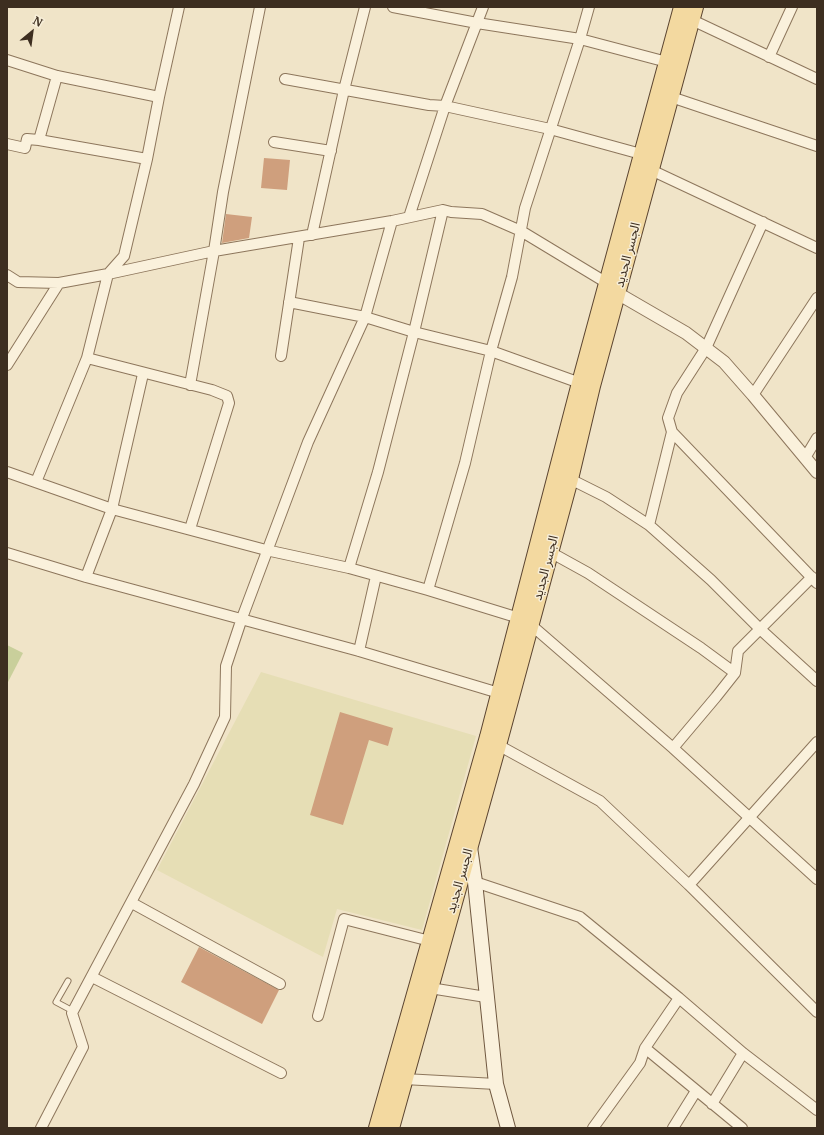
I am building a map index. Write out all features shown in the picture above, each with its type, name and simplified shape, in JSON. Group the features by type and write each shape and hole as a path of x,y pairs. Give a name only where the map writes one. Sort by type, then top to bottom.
{"main road":[{"name":"الجسر الجديد","path":"377,1128 500,693 550,552 570,479 592,386 641,154 682,7"},
{"name":"الجسر الجديد","path":"391,1128 498,745 580,383 651,170 694,13"},
{"path":"470,847 496,1084 508,1128"}],"street":[{"path":"36,482 87,358 108,274 124,256 147,159 179,7"},
{"path":"190,385 223,192 260,7"},
{"path":"312,235 344,90 365,7"},
{"path":"392,7 477,23 580,39 666,62"},
{"path":"408,217 446,106 483,7"},
{"path":"428,590 465,462 491,351 512,276 525,208 589,7"},
{"path":"769,56 792,7"},
{"path":"694,13 769,56 817,80"},
{"path":"7,60 57,76 159,97"},
{"path":"39,140 57,76"},
{"path":"284,80 429,105 446,106 550,129 641,154"},
{"path":"671,97 817,146"},
{"path":"7,144 25,148 27,139 39,140 147,159"},
{"path":"274,142 331,151"},
{"path":"651,170 817,248"},
{"path":"349,568 378,472 414,332 443,210"},
{"path":"7,274 18,282 59,283 214,251 299,238 443,210 482,214 521,231 686,333 706,348 724,362 817,472"},
{"path":"41,1128 83,1047 72,1013 132,903 194,784 225,717 226,666 242,618 266,550 308,442 365,316 392,221"},
{"path":"673,748 735,673 738,651 814,580 672,432 668,418 677,393 706,348 763,222"},
{"path":"281,356 299,238"},
{"path":"7,365 59,283"},
{"path":"753,395 817,298"},
{"path":"289,302 365,316 414,332 491,351 580,383"},
{"path":"87,358 143,374 222,393 227,396 229,402 190,529"},
{"path":"86,577 112,509 143,374"},
{"path":"649,525 672,432"},
{"path":"805,458 817,438"},
{"path":"7,472 112,509 266,550 349,568 428,590 525,621 673,748 817,880"},
{"path":"570,479 606,496 649,525 711,580 760,629 817,681"},
{"path":"550,552 588,573 701,648 735,673"},
{"path":"7,553 86,577 242,618 359,651 500,693"},
{"path":"359,651 376,576"},
{"path":"689,885 817,742"},
{"path":"498,745 600,801 689,885 817,1012"},
{"path":"475,882 580,917 679,998 743,1053 817,1110"},
{"path":"132,903 280,984"},
{"path":"318,1016 344,919 430,941"},
{"path":"92,977 281,1073"},
{"path":"430,988 486,997"},
{"path":"593,1128 640,1063 645,1048 679,998"},
{"path":"645,1048 742,1128"},
{"path":"712,1104 743,1053"},
{"path":"404,1079 496,1084"},
{"path":"673,1128 696,1091"}],"lane":[{"path":"68,981 56,1002 73,1011"}],"shaded area":[{"path":"261,672 476,736 422,930 337,909 323,957 157,870"}],"green space":[{"path":"7,645 23,653 7,684"}],"building":[{"path":"264,158 290,160 287,190 261,188"},
{"path":"226,214 252,217 249,238 222,243"},
{"path":"340,712 393,728 388,746 369,740 343,825 310,815"},
{"path":"199,947 279,990 262,1024 181,982"}]}
